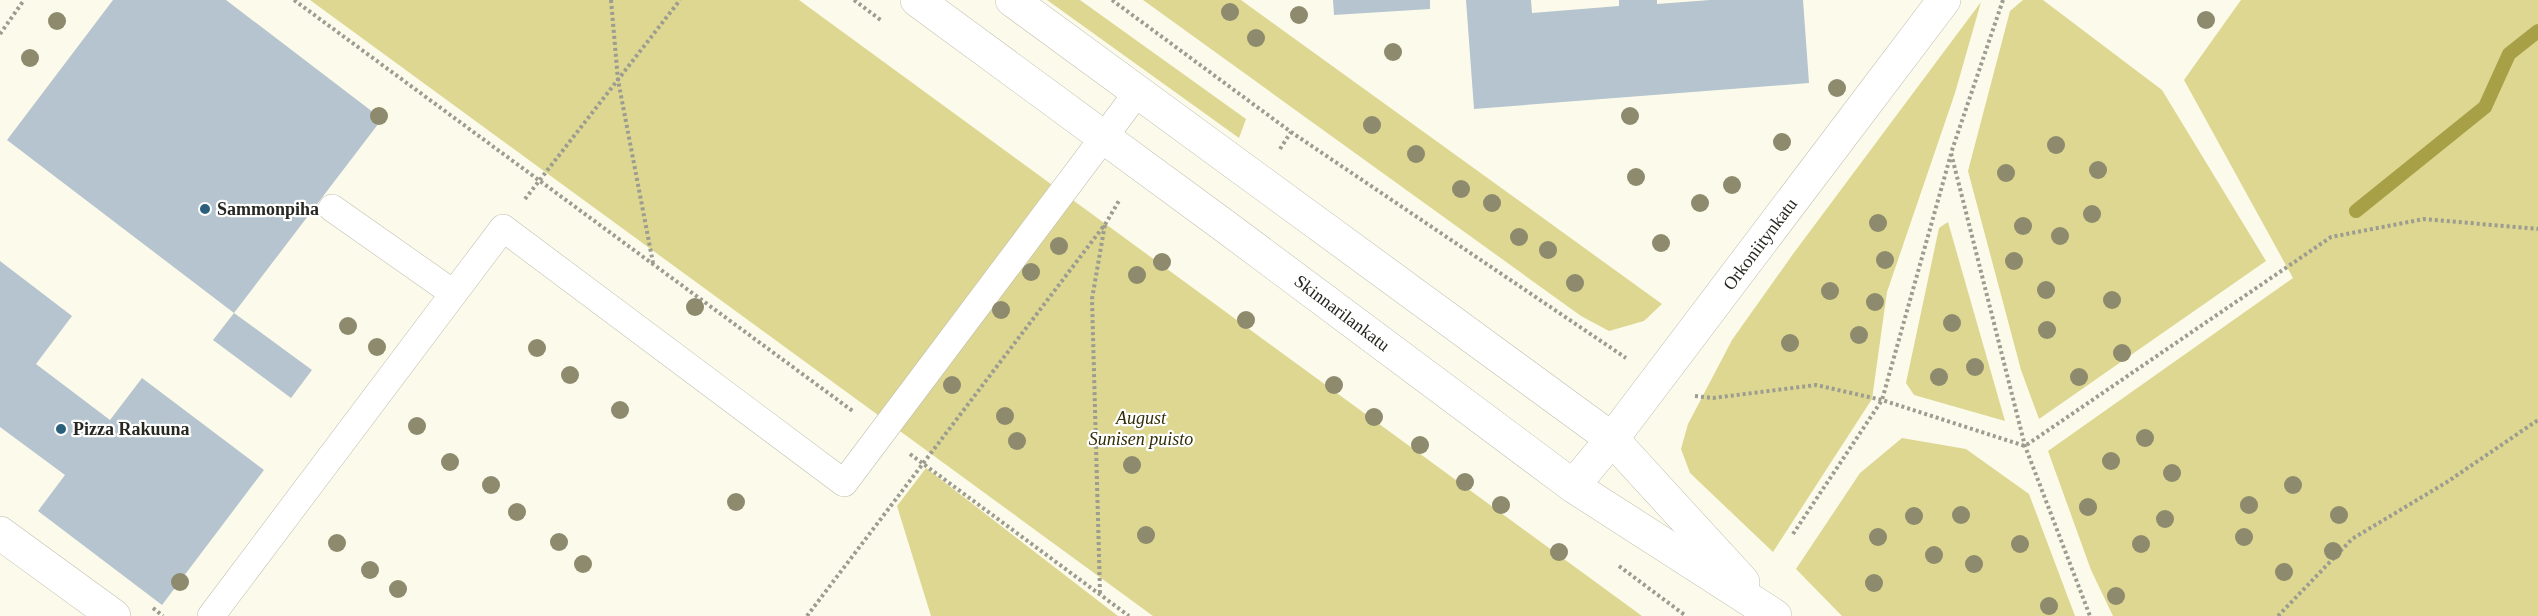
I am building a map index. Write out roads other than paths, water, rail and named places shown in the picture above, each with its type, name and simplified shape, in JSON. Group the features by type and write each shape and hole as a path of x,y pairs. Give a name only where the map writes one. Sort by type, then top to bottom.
{"main road":[{"name":"Skinnarilankatu","path":"917,0 1573,486 1775,616"},
{"name":"Skinnarilankatu","path":"1012,0 1612,439 1775,616"},
{"name":"Orkoniitynkatu","path":"1573,486 1612,439 1944,0"},
{"path":"0,533 114,616"}],"lane":[{"path":"211,616 503,228 844,483 1137,93"},
{"path":"332,208 453,294"}],"waterway":[{"path":"2356,211 2485,107 2509,54 2538,31"}],"place":[{"name":"Sammonpiha","path":"205,209"},
{"name":"Pizza Rakuuna","path":"61,429"}],"park label":[{"name":"August Sunisen puisto","path":"1141,428"}]}
